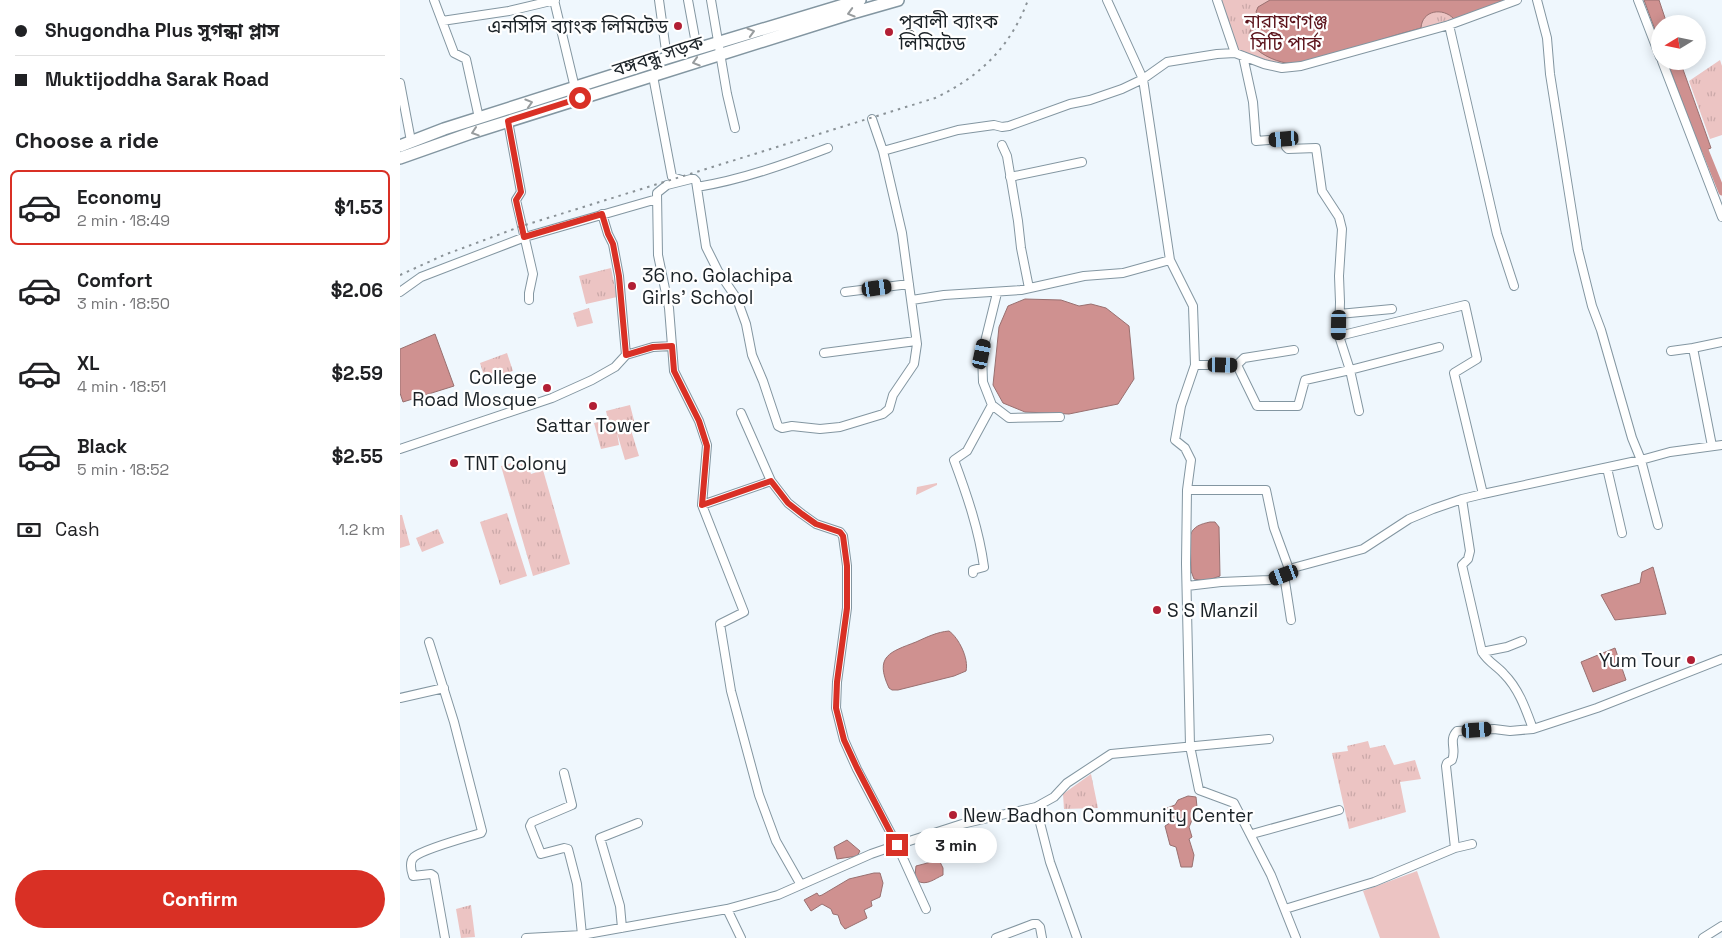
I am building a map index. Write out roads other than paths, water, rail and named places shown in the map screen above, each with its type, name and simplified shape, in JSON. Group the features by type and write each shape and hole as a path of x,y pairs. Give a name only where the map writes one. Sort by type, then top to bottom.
{"main road":[{"name":"বঙ্গবন্ধু সড়ক","path":"400,146 479,118 667,58 860,0"},
{"name":"বঙ্গবন্ধু সড়ক","path":"400,158 508,121 898,0"}],"street":[{"path":"434,0 454,53 466,59 479,118"},
{"path":"442,21 509,11 554,0 575,88"},
{"path":"659,0 667,58"},
{"path":"688,0 697,49"},
{"path":"711,0 735,128"},
{"path":"1107,0 1143,79 1170,260 1193,306 1195,365 1181,406 1175,440 1185,448 1191,460 1187,490 1186,586 1190,746 1198,788 1201,791 1233,802 1252,834 1271,875 1296,938"},
{"path":"1218,0 1235,53"},
{"path":"884,152 958,130 994,124 1002,127 1010,126 1070,104 1090,100 1143,79 1167,62 1235,53 1264,64 1282,68 1301,66 1449,25 1517,0"},
{"path":"1537,0 1546,38 1578,250 1592,306 1601,330 1632,438 1641,460 1658,525"},
{"path":"1638,0 1651,34"},
{"path":"1449,25 1497,234 1514,286"},
{"path":"1243,56 1253,102 1256,141 1284,139 1288,148 1316,148 1322,191 1339,217 1342,229 1339,336 1350,370 1359,411"},
{"path":"1665,70 1722,217"},
{"path":"653,76 672,177 684,181"},
{"path":"400,83 411,141"},
{"path":"801,885 776,841 759,795 731,691 720,624 744,612 702,505 707,446 699,421 674,371 669,308 658,255 657,193 667,185 694,179 697,187 706,247 718,271 736,299 746,324 752,355 778,426 782,428 792,426 820,429 840,427 883,414 889,409 893,395 914,364 916,341 902,234 884,152 872,119"},
{"path":"508,121 521,192 516,200 533,274 529,293 530,300"},
{"path":"1002,145 1007,156 1029,288"},
{"path":"697,187 716,184 828,148"},
{"path":"1010,177 1082,162"},
{"path":"400,292 421,277 524,237 657,198"},
{"path":"602,214 613,244 619,276 626,355"},
{"path":"912,300 944,295 997,293 1084,276 1123,273 1170,260"},
{"path":"845,292 910,284"},
{"path":"997,293 982,354 983,382 992,405 1009,418 1060,417"},
{"path":"1339,336 1466,305 1477,359 1454,373 1483,494"},
{"path":"1339,314 1392,309"},
{"path":"824,353 916,341"},
{"path":"1671,351 1722,342"},
{"path":"400,449 552,398 610,370 626,355 653,347 672,346"},
{"path":"1237,365 1257,406 1298,406 1305,380 1439,347"},
{"path":"1693,348 1712,446"},
{"path":"1195,365 1237,365 1244,358 1294,350"},
{"path":"973,573 973,570 984,567 982,550 968,499 954,460 967,451 992,405"},
{"path":"741,413 771,481 788,503 816,524 840,532 843,536 847,566 847,608 837,682 836,708 844,740 897,845 926,909"},
{"path":"1186,586 1269,580 1287,572 1363,549 1409,519 1462,499 1607,468 1670,452 1722,445"},
{"path":"1607,468 1622,533"},
{"path":"702,505 771,481"},
{"path":"1187,490 1266,490 1274,528 1287,572 1291,620"},
{"path":"1462,499 1470,550 1468,559 1462,565 1482,652 1487,660 1504,674 1513,686 1521,699 1533,729"},
{"path":"1482,652 1522,641"},
{"path":"429,642 454,722 482,830 481,833 416,856 410,865 413,876 431,874 434,876 445,938"},
{"path":"1456,848 1446,766 1454,755 1452,740 1456,731 1533,729 1597,708 1722,658"},
{"path":"400,698 444,688"},
{"path":"526,938 582,934 622,928 726,909 778,894 871,854 897,845 962,824 1036,807 1054,797 1067,783 1111,754 1270,739"},
{"path":"564,773 572,805 532,822 530,826 541,854 564,848 568,849 577,884 582,934"},
{"path":"1036,807 1050,862 1077,938"},
{"path":"1252,834 1339,810"},
{"path":"622,928 620,906 600,838 638,823"},
{"path":"1285,909 1374,882 1456,848 1472,844"},
{"path":"726,909 741,938"},
{"path":"996,938 1033,924 1037,924 1040,927 1042,938"},
{"path":"1703,938 1722,926"}],"waterway":[{"path":"1705,150 1722,192"}],"railway":[{"path":"400,275 444,255 522,226 935,98 966,80 992,58 1013,32 1028,0"}],"place":[{"name":"এনসিসি ব্যাংক লিমিটেড","path":"678,26"},
{"name":"পূবালী ব্যাংক লিমিটেড","path":"889,32"},
{"name":"36 no. Golachipa Girls' School","path":"632,286"},
{"name":"College Road Mosque","path":"547,388"},
{"name":"Sattar Tower","path":"593,406"},
{"name":"TNT Colony","path":"454,463"},
{"name":"S S Manzil","path":"1157,610"},
{"name":"Yum Tour","path":"1691,660"},
{"name":"New Badhon Community Center","path":"953,815"}],"park label":[{"name":"নারায়ণগঞ্জ সিটি পার্ক","path":"1286,32"}]}
